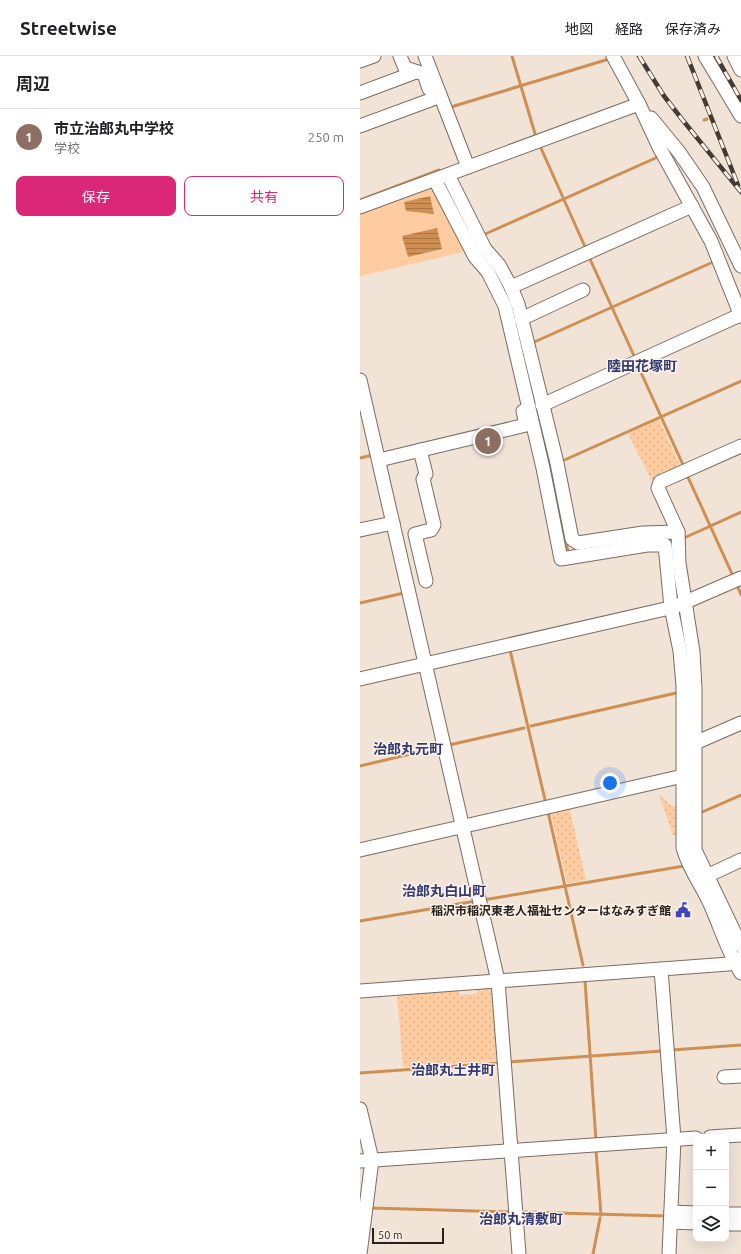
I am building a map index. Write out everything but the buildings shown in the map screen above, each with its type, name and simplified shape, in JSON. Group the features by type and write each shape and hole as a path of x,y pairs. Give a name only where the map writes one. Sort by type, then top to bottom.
{"street":[{"path":"360,61 374,56"},
{"path":"400,56 405,68 424,74 445,129"},
{"path":"425,56 468,167"},
{"path":"542,405 741,316 711,240 659,147 640,104 613,56"},
{"path":"705,56 741,116"},
{"path":"734,56 741,70"},
{"path":"360,93 416,72"},
{"path":"360,126 433,99"},
{"path":"360,207 640,104"},
{"path":"640,104 679,152 703,187 741,264"},
{"path":"442,177 485,249 499,265 511,287 521,319 557,463 572,539 578,543 643,533 678,532"},
{"path":"442,177 475,257 488,272 505,306 543,468 561,559 647,545 664,545 678,605 693,652 695,688 695,850 709,875 741,946"},
{"path":"511,287 692,206"},
{"path":"521,319 583,290"},
{"path":"379,460 526,425 507,345"},
{"path":"360,381 498,981 519,1254"},
{"path":"360,990 739,965 710,904 688,866 683,848 683,686 678,605 678,532 658,488 660,482 741,446"},
{"path":"420,450 426,474 423,479 434,525 431,530 415,534 426,581"},
{"path":"360,530 393,523"},
{"path":"360,679 678,605 741,578"},
{"path":"695,743 741,723"},
{"path":"360,850 683,776"},
{"path":"709,875 741,860"},
{"path":"661,969 674,1139 669,1254"},
{"path":"724,1077 741,1076"},
{"path":"360,1109 366,1160 360,1254"},
{"path":"729,1136 741,1135"},
{"path":"366,1160 693,1138"},
{"path":"671,1217 693,1213"},
{"path":"729,1214 741,1214"},
{"path":"671,1217 693,1222"},
{"path":"729,1224 741,1224"}],"shaded area":[{"path":"429,185 437,189 469,251 360,276 360,210"},
{"path":"430,196 434,214 406,211 404,202"},
{"path":"437,228 442,249 408,257 402,236"},
{"path":"659,419 681,468 652,481 628,434"},
{"path":"659,795 672,806 680,808 680,835 673,835"},
{"path":"569,806 586,880 567,883 550,810"},
{"path":"490,987 494,991 499,1060 403,1067 397,994 459,989 459,995 477,994 477,988"}],"waterway":[{"path":"512,56 536,137"},
{"path":"451,107 609,59"},
{"path":"540,146 586,249"},
{"path":"483,235 660,156"},
{"path":"360,200 439,170 441,174"},
{"path":"589,257 635,358"},
{"path":"532,343 713,262"},
{"path":"512,306 551,466 568,552 570,552"},
{"path":"638,366 684,467"},
{"path":"560,462 741,381"},
{"path":"360,458 373,455"},
{"path":"687,475 733,576"},
{"path":"684,538 741,512"},
{"path":"665,540 671,540 671,546"},
{"path":"737,585 741,595"},
{"path":"360,603 404,593"},
{"path":"679,609 684,637"},
{"path":"510,650 546,804"},
{"path":"531,726 676,693"},
{"path":"449,745 524,728"},
{"path":"360,766 440,747"},
{"path":"700,813 741,795"},
{"path":"548,812 583,965"},
{"path":"483,900 684,866"},
{"path":"360,921 476,901"},
{"path":"585,981 596,1141"},
{"path":"672,1050 741,1045"},
{"path":"508,1062 662,1051"},
{"path":"360,1073 499,1063"},
{"path":"596,1150 601,1215"},
{"path":"371,1208 512,1212"},
{"path":"521,1212 667,1216"},
{"path":"593,1254 600,1218"}],"railway":[{"path":"639,56 664,96 741,192"},
{"path":"687,56 738,185"},
{"path":"716,56 741,100"}],"place":[{"name":"市立治郎丸中学校","path":"488,441"},
{"name":"稲沢市稲沢東老人福祉センターはなみすぎ館","path":"683,910"}],"district":[{"name":"陸田花塚町","path":"642,366"},
{"name":"治郎丸元町","path":"408,749"},
{"name":"治郎丸白山町","path":"444,891"},
{"name":"治郎丸土井町","path":"453,1070"},
{"name":"治郎丸清敷町","path":"521,1219"}]}
